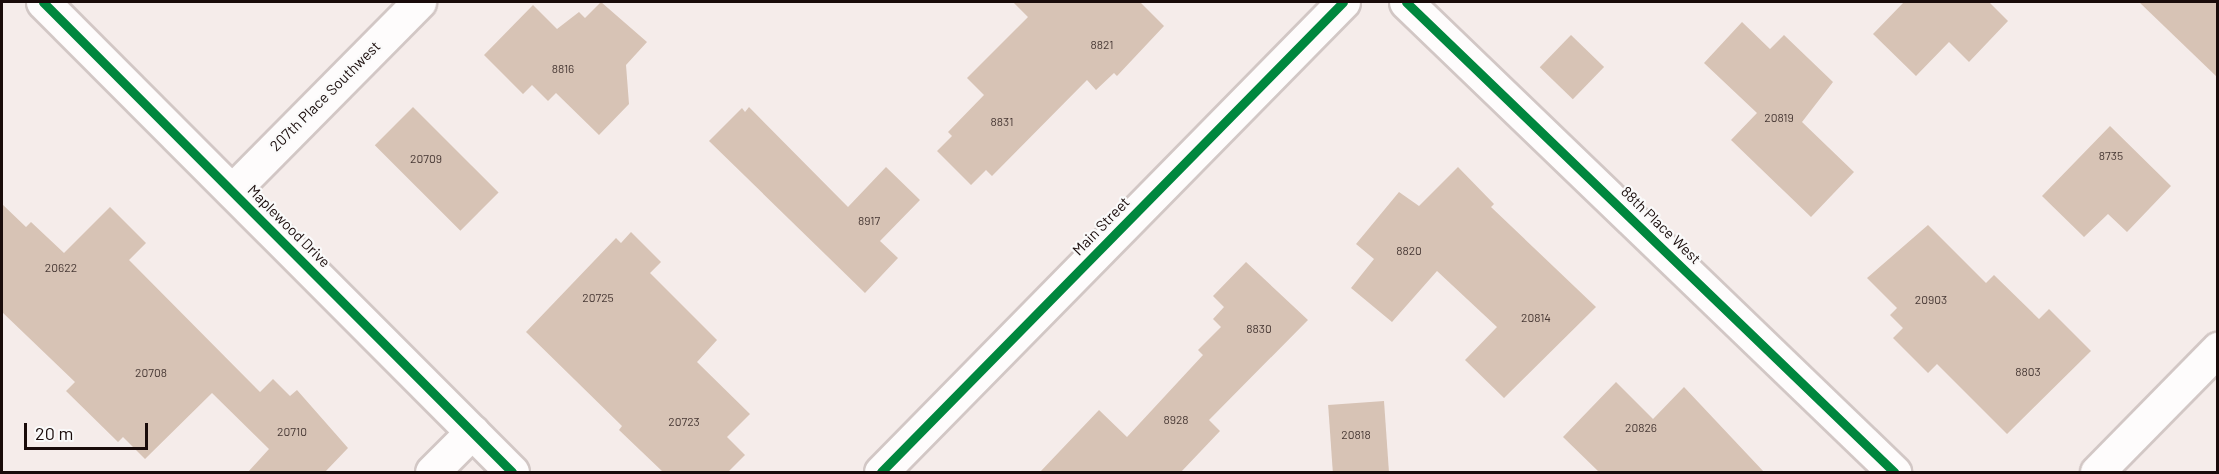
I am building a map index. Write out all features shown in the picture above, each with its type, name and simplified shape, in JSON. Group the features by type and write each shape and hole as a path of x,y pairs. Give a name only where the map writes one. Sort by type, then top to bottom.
{"street":[{"name":"Maplewood Drive","path":"43,2 512,472"},
{"name":"207th Place Southwest","path":"232,190 419,2"},
{"name":"Main Street","path":"881,472 1343,2"},
{"name":"88th Place West","path":"1406,2 1894,472"},
{"path":"2097,472 2217,349"},
{"path":"432,472 472,432"}],"building":[{"path":"601,2 647,42 626,65 629,104 599,135 556,93 548,101 532,85 523,94 484,55 533,5 557,29 579,12 585,18"},
{"path":"1013,2 1140,2 1164,26 1117,76 1114,73 1096,90 1087,80 992,176 986,170 971,185 937,151 952,136 948,132 984,95 967,78 1028,17"},
{"path":"1904,2 1989,2 2008,21 1969,62 1949,42 1916,76 1873,34"},
{"path":"2139,2 2217,2 2217,77"},
{"path":"1742,22 1770,49 1784,35 1833,82 1802,122 1854,172 1811,217 1731,140 1757,113 1704,63"},
{"path":"1571,35 1604,67 1573,99 1540,67"},
{"path":"413,107 499,193 460,231 375,145"},
{"path":"749,107 848,207 886,167 920,200 880,241 898,258 865,293 709,141 742,108 745,112"},
{"path":"2110,126 2171,186 2127,232 2108,214 2084,237 2042,196"},
{"path":"1458,167 1494,204 1491,207 1596,307 1504,398 1465,360 1497,327 1437,271 1392,322 1351,288 1374,259 1356,244 1399,192 1419,206"},
{"path":"2,204 26,227 31,222 64,253 110,207 146,243 129,260 260,392 273,379 290,396 297,390 348,448 325,472 248,472 269,449 212,393 145,459 123,437 118,442 66,391 75,382 2,312"},
{"path":"1928,225 1986,283 1994,275 2039,319 2049,309 2091,351 2007,434 1937,364 1928,373 1893,338 1903,328 1890,315 1897,308 1867,278"},
{"path":"631,232 661,262 650,273 717,340 697,362 750,414 727,437 745,455 728,472 663,472 619,430 622,426 526,332 616,238 621,243"},
{"path":"1246,262 1308,320 1209,420 1220,431 1181,472 1040,472 1099,410 1127,437 1203,355 1198,350 1221,327 1213,319 1224,307 1213,296"},
{"path":"1616,382 1653,419 1684,387 1764,472 1599,472 1563,437"},
{"path":"1384,401 1389,472 1333,472 1328,405"}],"cycle path":[{"path":"43,2 512,472"},
{"path":"881,472 1343,2"},
{"path":"1406,2 1894,472"}]}
